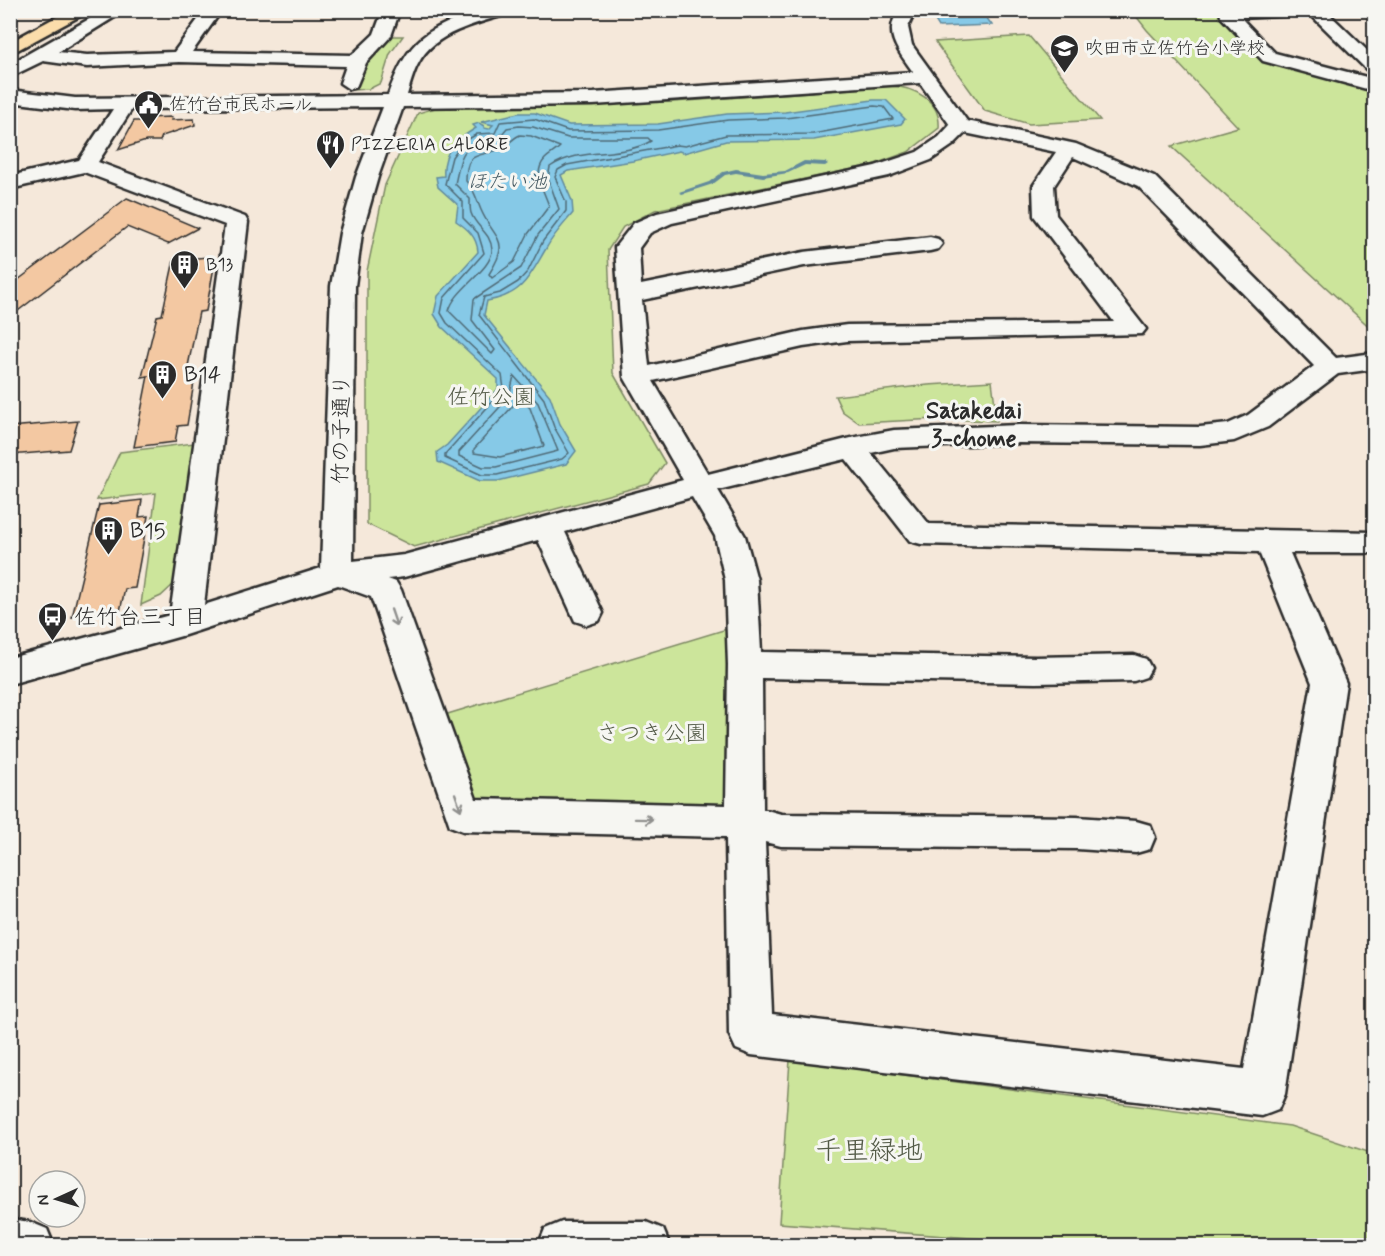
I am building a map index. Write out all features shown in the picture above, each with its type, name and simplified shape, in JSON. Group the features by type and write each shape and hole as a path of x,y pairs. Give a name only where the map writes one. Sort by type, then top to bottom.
{"main road":[{"path":"10,50 83,10"}],"street":[{"path":"10,72 118,10"},
{"path":"179,57 214,10"},
{"path":"342,101 357,61 382,36 392,10"},
{"name":"竹の子通り","path":"337,574 343,286 351,233 380,138 409,63 422,45 451,27 501,10"},
{"path":"908,10 901,18 897,30 903,45 960,126 1069,148 1121,166 1146,181 1330,367"},
{"path":"1297,10 1227,13 1269,57 1374,85"},
{"path":"1314,10 1374,66"},
{"path":"39,56 87,61 179,57 357,61"},
{"path":"10,96 75,104 126,104 672,96 926,77"},
{"path":"86,165 126,104"},
{"path":"960,126 946,141 924,156 881,171 665,218 642,228 627,247 637,377 730,536 741,580 745,665 751,1034 1262,1094 1329,683 1270,542"},
{"path":"637,377 803,339 847,333 1133,329 1045,216 1040,198 1045,180 1069,148"},
{"path":"10,183 86,165 237,222 185,623"},
{"path":"629,295 804,259 930,244"},
{"path":"10,671 185,623 337,574 404,566 700,485 851,447 931,436 1200,436 1234,432 1258,421 1330,367 1374,361"},
{"path":"851,447 921,534 1270,542 1374,542"},
{"path":"547,527 587,613"},
{"path":"337,574 385,590 463,815 746,821 781,830 1077,833 1136,837"},
{"path":"745,665 1036,670 1134,668"},
{"path":"10,1243 30,1245"},
{"path":"562,1245 645,1245"}],"green space":[{"path":"1207,10 1222,14 1263,59 1374,89 1374,331 1171,146 1238,127 1132,11"},
{"path":"389,36 403,36 390,54 381,83 369,89 353,90 363,63"},
{"path":"1029,36 1100,120 1029,124 985,111 935,42"},
{"name":"佐竹公園","path":"890,86 917,92 936,110 939,128 908,152 872,165 655,210 623,227 608,250 613,373 665,463 649,484 414,547 367,524 367,271 385,185 418,113 442,106 673,102"},
{"path":"992,381 997,421 937,419 859,423 842,411 835,396 928,385"},
{"path":"194,443 175,583 161,596 141,605 156,493 97,500 120,452"},
{"name":"さつき公園","path":"730,628 728,803 716,810 476,805 441,716"},
{"name":"千里緑地","path":"790,1060 1290,1126 1374,1154 1374,1245 1071,1246 779,1223"}],"water":[{"path":"986,17 992,25 939,27 934,19"},
{"name":"ほたい池","path":"886,100 905,119 901,124 814,140 726,141 684,153 679,151 568,171 561,175 572,201 573,213 518,289 500,298 487,301 484,315 550,396 560,424 576,451 566,464 498,481 480,481 438,462 437,452 447,445 498,389 498,379 442,327 434,314 438,296 478,252 471,234 456,221 458,205 438,187 436,177 444,176 448,153 462,137 476,128 473,125 479,123 489,129 493,125 481,122 518,113 535,113 569,125 658,124 727,114 785,112"}],"building":[{"name":"佐竹台市民ホール","path":"172,117 171,120 194,119 195,125 162,136 160,141 146,141 118,150 134,121 140,121 142,118"},
{"path":"127,198 198,228 168,244 127,227 10,317 10,286"},
{"path":"208,257 206,268 214,267 206,311 199,312 187,371 196,370 187,425 178,426 175,442 134,447 148,376 142,377 157,316 162,315 174,260"},
{"path":"78,421 69,450 10,455 10,427"},
{"name":"B15","path":"142,500 139,517 148,516 135,588 125,589 120,611 72,617 99,505"}],"waterway":[{"path":"682,192 711,183 723,174 736,171 763,175 786,172 804,163 825,164"}],"place":[{"name":"吹田市立佐竹台小学校","path":"1064,74"},
{"name":"佐竹台市民ホール","path":"148,130"},
{"name":"PIZZERIA CALORE","path":"330,170"},
{"name":"B13","path":"185,290"},
{"name":"B14","path":"163,400"},
{"name":"B15","path":"109,556"},
{"name":"佐竹台三丁目","path":"53,642"}],"district":[{"name":"Satakedai 3-chome","path":"974,424"}]}
